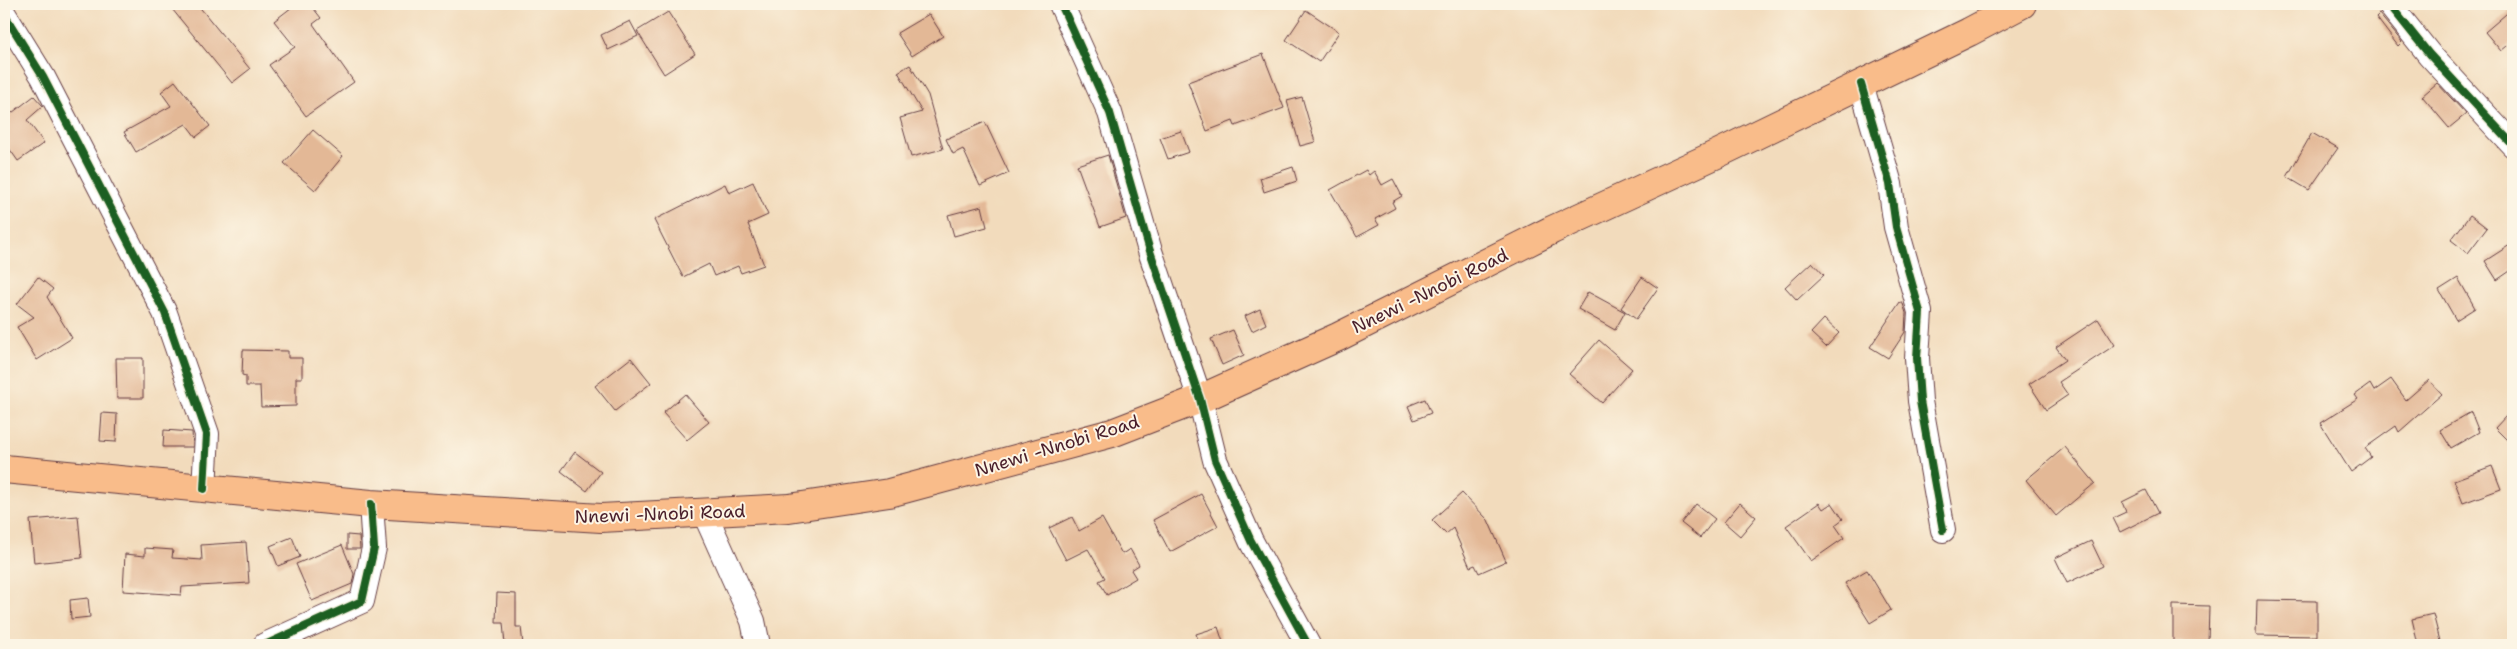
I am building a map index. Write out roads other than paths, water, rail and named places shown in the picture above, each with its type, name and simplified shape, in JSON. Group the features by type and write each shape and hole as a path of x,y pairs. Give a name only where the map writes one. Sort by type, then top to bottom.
{"main road":[{"name":"Nnewi -Nnobi Road","path":"4,468 372,504 601,518 789,508 889,493 1112,433 1200,399 1338,337 1552,230 1717,154 1969,32 2022,4"}],"street":[{"path":"1061,4 1110,113 1150,251 1200,399 1215,460 1247,532 1308,645"},
{"path":"2389,4 2429,54 2513,145"},
{"path":"4,14 47,85 165,313 207,434 204,489"},
{"path":"1861,84 1890,184 1896,227 1920,312 1917,358 1920,401 1943,530"},
{"path":"265,645 362,601 374,548 372,504"},
{"path":"704,514 753,621 758,645"}]}
